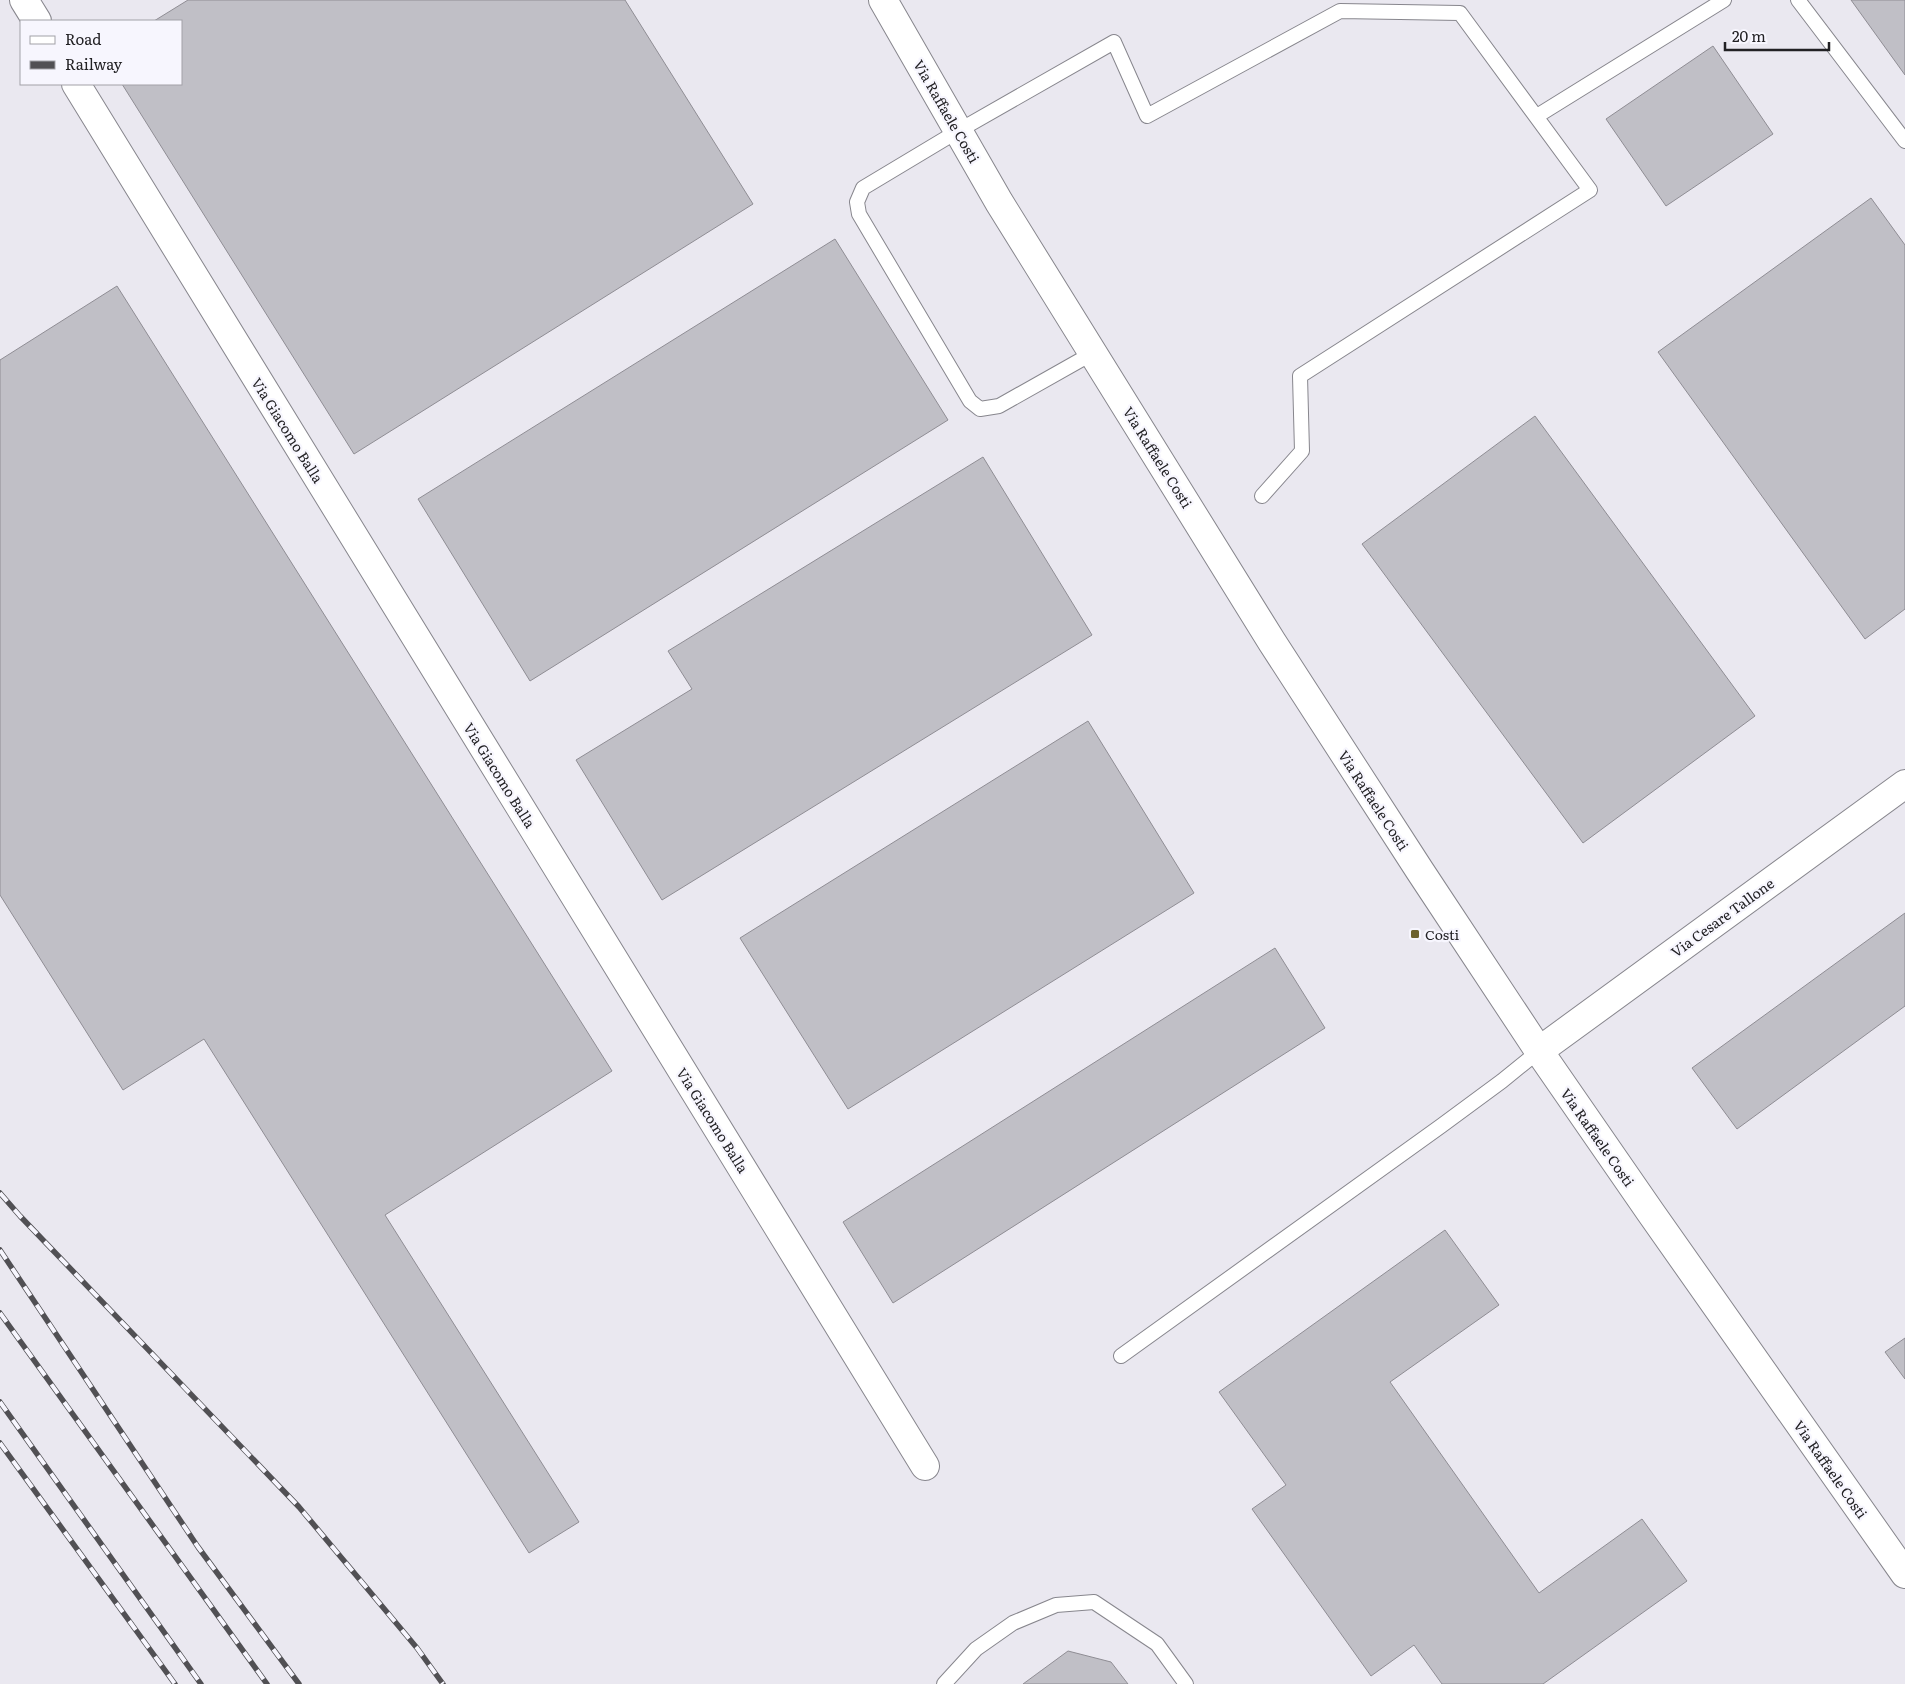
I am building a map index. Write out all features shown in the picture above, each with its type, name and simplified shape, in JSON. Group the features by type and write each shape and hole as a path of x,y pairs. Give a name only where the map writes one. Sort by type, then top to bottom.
{"street":[{"path":"24,0 36,20"},
{"name":"Via Raffaele Costi","path":"883,0 999,202 1277,650 1420,871 1539,1051 1905,1574"},
{"name":"Via Giacomo Balla","path":"77,85 925,1466"},
{"name":"Via Cesare Tallone","path":"1539,1051 1905,784"}],"lane":[{"path":"1537,116 1724,0"},
{"path":"1798,0 1905,141"},
{"path":"1093,353 999,406 980,409 970,401 860,214 857,202 863,188 958,131 1114,42 1147,116 1336,5 1460,13 1590,190 1300,376 1302,451 1262,496"},
{"path":"1121,1356 1449,1121 1539,1051"},
{"path":"944,1684 976,1649 1013,1623 1056,1605 1094,1602 1157,1644 1186,1684"}],"building":[{"path":"188,0 625,0 753,204 354,454 123,85 182,85 182,20 156,20"},
{"path":"1851,0 1905,0 1905,75"},
{"path":"1713,46 1773,134 1666,206 1606,119"},
{"path":"1871,198 1905,245 1905,609 1865,639 1658,352"},
{"path":"835,239 948,420 530,681 418,499"},
{"path":"117,286 612,1071 385,1215 579,1522 529,1553 204,1039 123,1090 0,895 0,360"},
{"path":"1535,416 1755,716 1583,843 1362,544"},
{"path":"983,457 1092,635 662,900 576,760 692,689 668,651"},
{"path":"1088,721 1194,893 848,1109 740,938"},
{"path":"1905,913 1905,1006 1737,1129 1692,1068"},
{"path":"1275,948 1325,1028 893,1303 843,1222"},
{"path":"1445,1230 1499,1305 1390,1382 1539,1593 1642,1519 1687,1581 1543,1684 1442,1684 1414,1645 1371,1676 1252,1509 1286,1485 1219,1392"},
{"path":"1905,1338 1905,1379 1885,1352"},
{"path":"1068,1651 1111,1662 1128,1684 1023,1684"}],"railway":[{"path":"0,1193 299,1507 417,1648 443,1684"},
{"path":"0,1250 198,1547 299,1684"},
{"path":"0,1313 267,1684"},
{"path":"0,1402 201,1684"},
{"path":"0,1443 175,1684"}],"place":[{"name":"Costi","path":"1415,934"}]}
